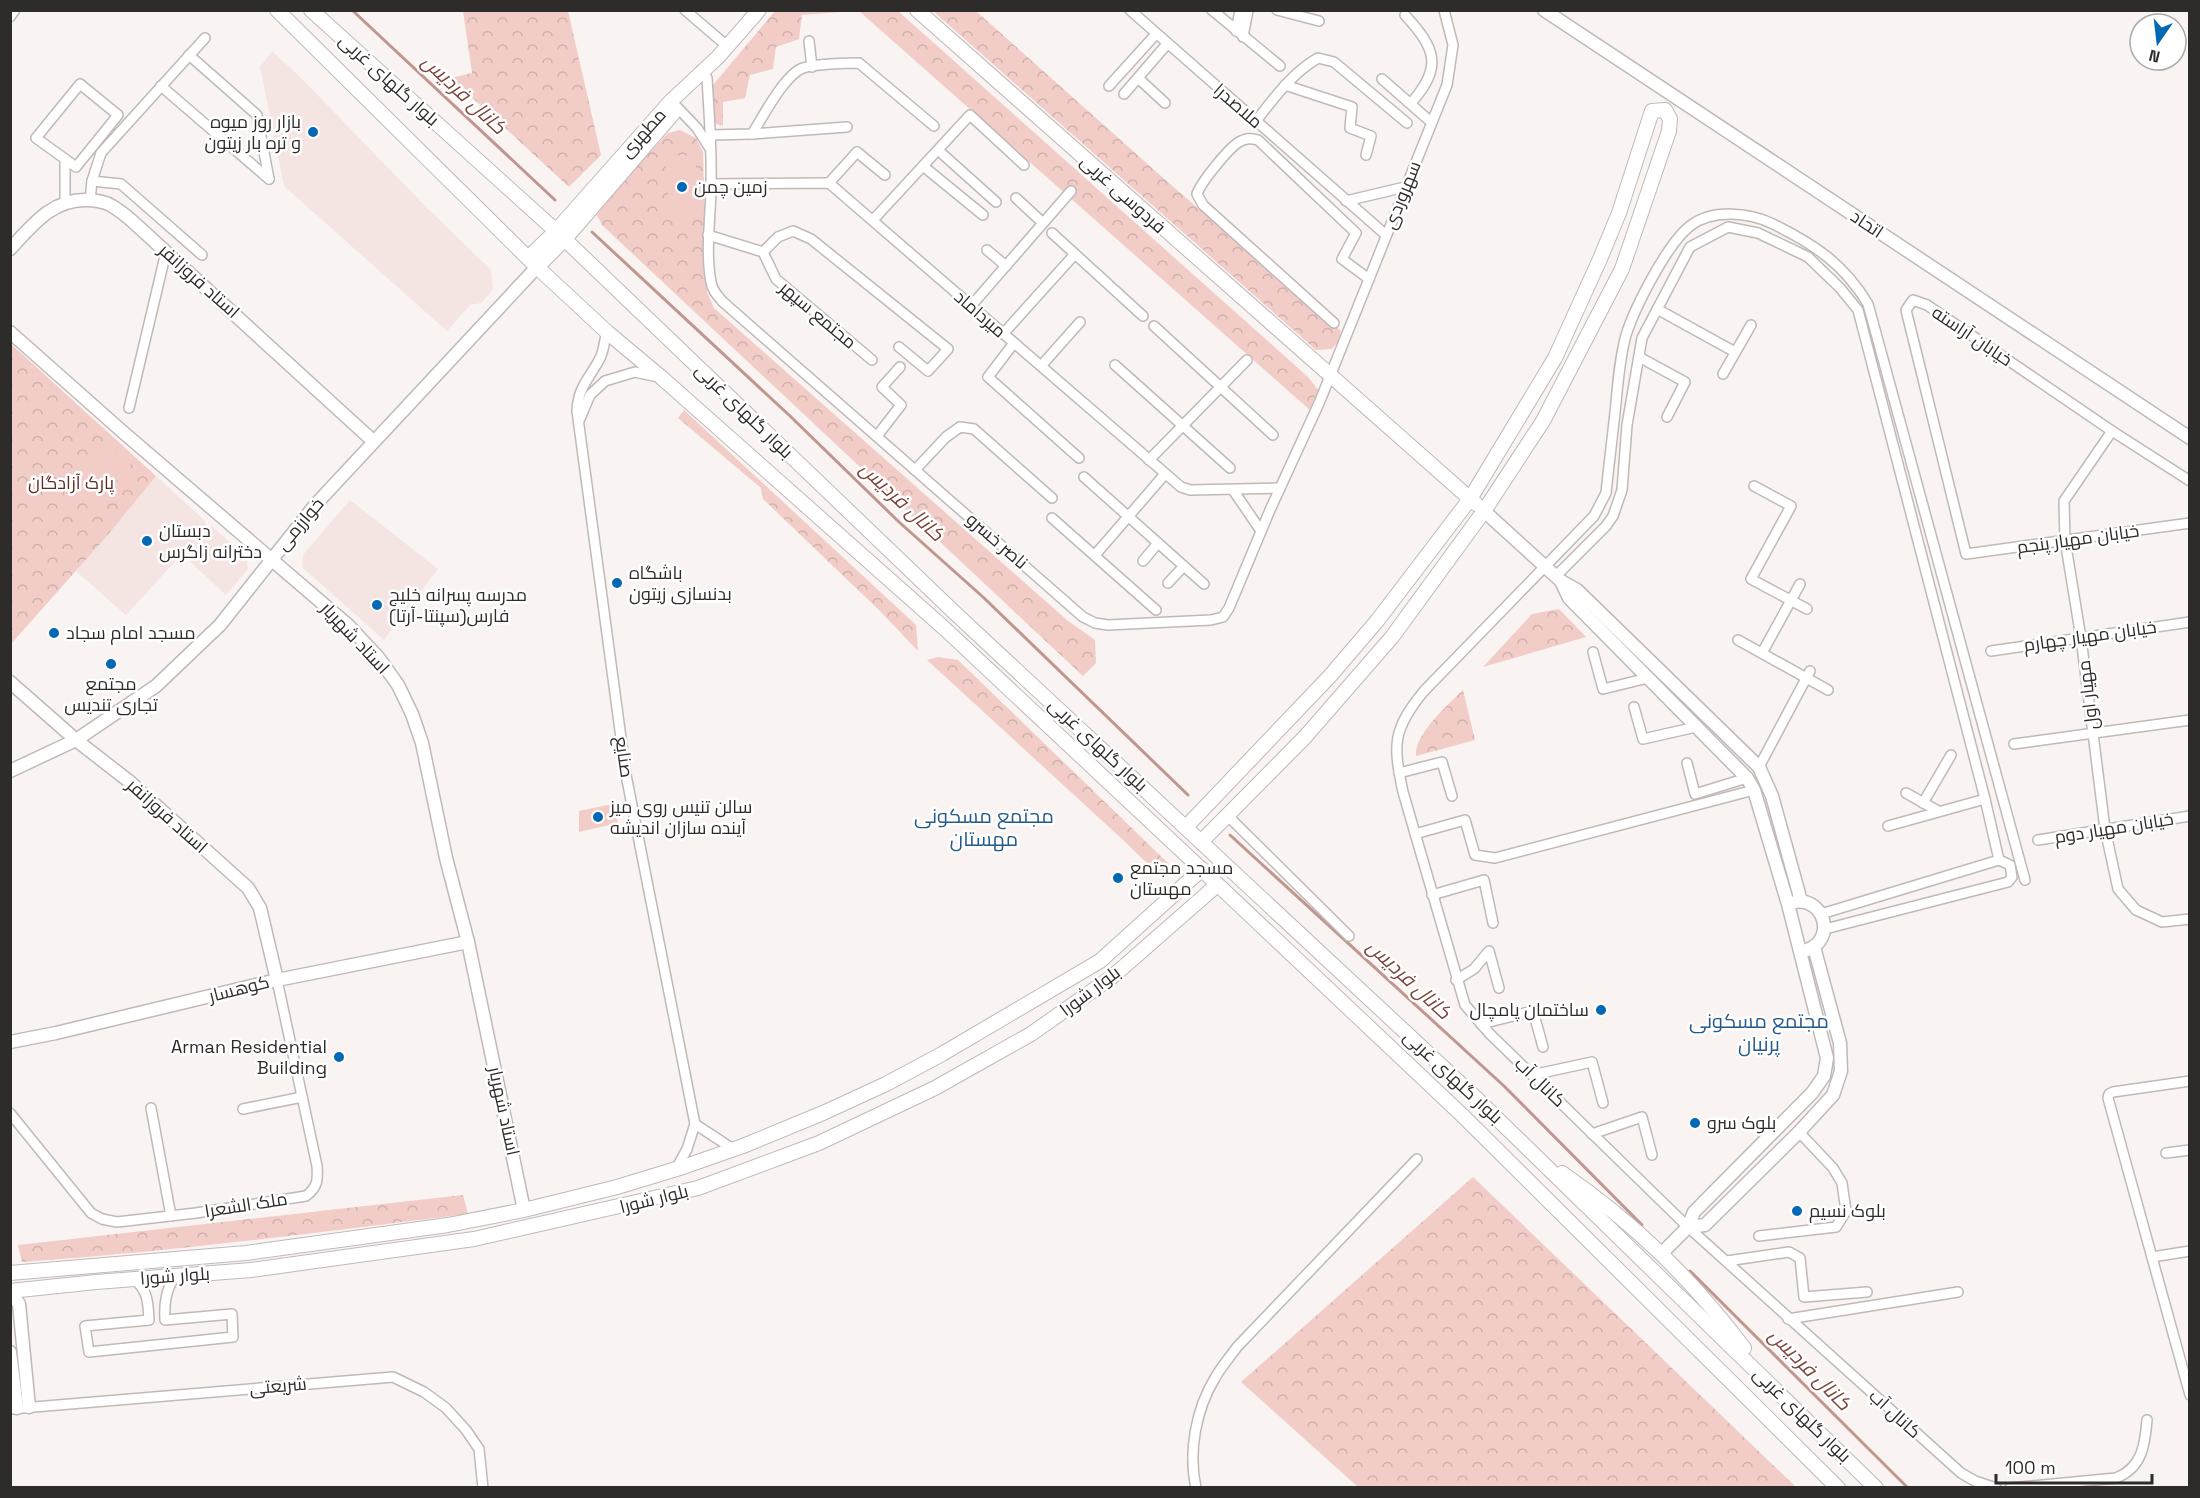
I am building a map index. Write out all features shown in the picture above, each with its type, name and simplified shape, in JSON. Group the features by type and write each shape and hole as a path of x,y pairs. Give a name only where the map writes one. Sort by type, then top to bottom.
{"main road":[{"name":"بلوار گلهای غربی","path":"277,10 533,263 607,332 944,628 1462,1115 1838,1488"},
{"name":"بلوار گلهای غربی","path":"311,10 561,235 956,614 1202,841 1528,1149 1876,1488"},
{"name":"مطهری","path":"533,263 561,235 577,208 704,74 759,10"},
{"name":"فردوسی غربی","path":"917,10 1484,511"},
{"path":"561,235 675,105"},
{"path":"1186,827 1330,676 1377,621 1470,499 1555,358 1618,213 1652,111 1665,110 1670,119 1669,131 1622,269 1543,421 1484,511 1392,637 1305,737 1202,841"},
{"path":"536,213 557,215 577,208"},
{"path":"1058,734 1059,719 1069,718"},
{"path":"1213,800 1212,806 1215,812 1220,815 1227,814"},
{"name":"بلوار شورا","path":"10,1273 246,1253 448,1225 524,1210 617,1187 676,1169 812,1118 886,1084 942,1054 1100,961 1202,869"},
{"name":"بلوار شورا","path":"10,1291 251,1270 483,1237 698,1188 819,1143 935,1088 1031,1034 1112,976 1217,885"},
{"path":"1340,1000 1351,1002 1358,992 1355,985"},
{"path":"1528,1149 1626,1221 1661,1254 1693,1285 1770,1383"},
{"path":"10,1261 29,1271"}],"street":[{"path":"10,17 15,10"},
{"path":"685,10 723,51"},
{"name":"ملاصدرا","path":"1130,10 1386,235"},
{"path":"1212,10 1280,66"},
{"path":"1240,10 1240,34"},
{"path":"1240,34 1248,10"},
{"path":"1276,10 1319,21"},
{"name":"سهروردی","path":"1330,377 1447,85 1453,45 1444,10"},
{"name":"اتحاد","path":"1544,10 2190,438"},
{"path":"1405,15 1425,39 1431,56 1431,74 1411,104"},
{"path":"1109,86 1156,34"},
{"path":"90,200 92,181 101,153 205,38"},
{"path":"809,41 812,67"},
{"path":"1124,94 1167,44"},
{"path":"161,86 269,179 257,114 189,55"},
{"path":"1256,121 1285,85 1306,64 1318,58 1334,62 1407,123"},
{"path":"752,134 787,81 804,68 859,63 934,126"},
{"name":"ناصر خسرو","path":"704,74 710,135 711,184 708,235 711,282 714,291 723,302 915,470 1083,616 1095,623 1108,625 1200,621 1223,617 1229,608 1330,377"},
{"path":"1138,78 1165,103"},
{"path":"1382,78 1431,122"},
{"path":"80,84 118,115 76,167 65,159 36,138 80,84"},
{"path":"1285,85 1352,107 1350,128 1371,135 1366,155"},
{"path":"675,105 696,128 710,149"},
{"path":"873,220 970,115 1024,165"},
{"path":"710,135 847,127"},
{"path":"1334,323 1203,205 1197,194 1200,184 1237,142 1248,138 1258,140 1356,234 1342,259 1369,279"},
{"path":"938,150 996,202"},
{"path":"711,184 829,183 857,152 885,175"},
{"path":"65,159 65,202"},
{"path":"923,166 983,215"},
{"path":"92,181 121,184 202,255"},
{"name":"میرداماد","path":"829,183 1181,487 1190,490 1280,488"},
{"path":"1346,201 1405,187"},
{"path":"971,306 1071,191"},
{"path":"1016,198 1043,223"},
{"name":"استاد فروزانفر","path":"10,249 41,217 52,208 65,202 102,201 112,206 166,252 373,441"},
{"name":"کانال آب","path":"1996,1488 1975,1481 1961,1473 1788,1319 1688,1227 1464,1005 1399,773 1396,757 1399,728 1408,711 1424,691 1594,516 1604,499 1620,363 1627,334 1648,288 1672,247 1690,226 1715,215 1742,214 1767,221 1794,235 1839,266 1856,284 1868,304 2025,880"},
{"path":"1558,579 1606,526 1618,504 1622,490 1627,425 1642,338 1690,247 1728,227 1758,233 1808,257 1840,288 1858,310 1985,799 2003,861 2012,871 2012,877 2008,882 1826,929"},
{"path":"708,235 763,252 778,237 793,231 811,238 948,349 928,371 899,347"},
{"path":"1052,233 1143,316"},
{"path":"987,250 1006,266"},
{"path":"129,408 166,252"},
{"name":"مجتمع سپهر","path":"763,252 776,279 873,360"},
{"path":"1003,334 1075,254"},
{"name":"خوارزمی","path":"10,771 76,740 156,686 220,625 316,504 533,263"},
{"name":"خیابان آراسته","path":"1966,554 1906,310 1913,300 1927,305 2112,431 2190,481"},
{"path":"1657,309 1735,352"},
{"path":"1041,366 1080,322"},
{"path":"1723,374 1751,325"},
{"path":"1154,326 1273,435"},
{"name":"استاد شهریار","path":"10,332 116,427 350,626 378,657 398,685 412,714 422,743 446,858 468,942 524,1210"},
{"name":"صنایع","path":"607,332 600,359 586,378 577,398 578,423 626,775 695,1124"},
{"path":"1014,343 988,377 1079,458"},
{"path":"1639,357 1685,382 1668,417"},
{"path":"1149,460 1247,360"},
{"path":"1115,365 1230,468"},
{"path":"877,436 901,405 882,387 900,367"},
{"path":"578,423 590,395 605,381 635,372 662,378"},
{"path":"915,470 946,437 960,427 974,429 1052,498"},
{"name":"مهیار اول","path":"2112,431 2064,501 2065,540 2081,638 2105,829 2118,889 2136,910 2162,922 2190,919"},
{"path":"1095,555 1165,474"},
{"path":"1084,477 1204,584"},
{"path":"1754,486 1791,506 1751,579 1807,609"},
{"path":"1233,490 1262,531"},
{"path":"1484,511 1558,579 1577,590 1759,767 1772,796 1794,903 1800,952 1827,1058 1824,1076 1812,1093 1694,1212 1688,1227 1661,1254"},
{"path":"1052,518 1156,610"},
{"name":"خیابان مهیار پنجم","path":"1966,554 2190,523"},
{"path":"1143,561 1158,543"},
{"path":"1168,583 1184,566"},
{"path":"1558,579 1569,598 1747,778 1754,790 1794,903"},
{"path":"1762,653 1800,584"},
{"name":"خیابان مهیار چهارم","path":"1991,651 2190,622"},
{"path":"1738,640 1808,675 1828,690"},
{"path":"1593,652 1603,689 1648,678"},
{"path":"1759,767 1808,675"},
{"name":"استاد فروزانفر","path":"10,682 76,740 130,782 248,888 260,908 277,980"},
{"path":"1634,707 1643,739 1696,727"},
{"path":"2013,744 2190,720"},
{"path":"1923,803 1951,755"},
{"path":"1399,773 1442,762 1452,796"},
{"path":"1688,763 1695,794 1747,778"},
{"path":"1415,834 1465,820 1475,855 1495,858 1754,790"},
{"path":"1906,793 1938,811"},
{"path":"1888,826 1985,799"},
{"path":"1227,814 1349,936"},
{"name":"خیابان مهیار دوم","path":"2038,840 2190,816"},
{"path":"1821,914 2003,861 2019,859"},
{"path":"1432,895 1484,880 1493,922"},
{"path":"1794,903 1812,905 1821,914 1826,929 1814,947 1800,952"},
{"name":"کوهسار","path":"10,1042 277,980 468,942"},
{"path":"1688,1227 1705,1225 1833,1095 1841,1071 1840,1043 1814,947"},
{"path":"1456,980 1474,969 1489,951 1499,988"},
{"name":"ملک الشعرا","path":"10,1113 91,1213 102,1219 117,1222 171,1216 306,1196 315,1189 318,1177 277,980"},
{"path":"1481,1024 1533,1011 1544,1047"},
{"path":"1533,1075 1592,1062 1603,1103"},
{"path":"2190,1081 2109,1094 2108,1098 2190,1395"},
{"path":"243,1109 302,1097"},
{"path":"151,1108 171,1216"},
{"path":"1593,1134 1642,1117 1653,1155"},
{"path":"676,1169 687,1149 695,1124 733,1149"},
{"path":"1759,1236 1836,1227 1846,1211 1842,1183 1833,1168 1799,1132"},
{"path":"2166,1153 2190,1150"},
{"path":"1196,1488 1193,1451 1196,1428 1215,1378 1237,1347 1417,1159"},
{"path":"2152,1257 2190,1251"},
{"path":"1727,1261 1789,1252 1800,1258 1804,1297 1867,1292"},
{"path":"165,1320 164,1304 170,1283 175,1276"},
{"path":"134,1279 143,1287 148,1299 149,1320"},
{"path":"10,1291 20,1304 19,1408"},
{"path":"1788,1319 1958,1292"},
{"path":"232,1314 233,1338 89,1352 86,1326 149,1320 232,1314"},
{"path":"10,1352 19,1408"},
{"path":"2178,1354 2190,1352"},
{"name":"شریعتی","path":"19,1408 393,1377 424,1392 446,1408 466,1430 479,1449 483,1488"},
{"path":"2010,1488 2116,1478 2127,1474 2138,1462 2145,1446 2147,1420"}],"shaded area":[{"name":"بازار روز میوه و تره بار زیتون","path":"272,51 491,270 493,290 481,303 470,305 447,331 284,186 260,67"},
{"name":"دبستان دخترانه زاگرس","path":"156,476 205,521 206,528 193,543 211,526 246,556 248,569 226,595 182,554 126,615 76,571"},
{"name":"مدرسه پسرانه خلیج فارس(سپنتا-آرتا)","path":"350,500 438,569 384,640 302,567 303,555"}],"green space":[{"path":"463,11 568,11 601,155 569,187 451,78 472,73"},
{"path":"775,11 855,11 802,15 799,39 776,47 773,69 750,75 745,98 723,102 723,126 714,123 713,85"},
{"path":"859,11 898,11 1308,377 1319,391 1316,405 1311,411"},
{"path":"933,11 976,11 1170,184 1341,331 1338,342 1332,349 1316,350"},
{"path":"680,130 696,138 703,152 707,292 714,308 1068,621 1095,640 1096,663 1083,676 602,225 597,215 616,189 668,133"},
{"name":"زمین چمن","path":"665,155 695,156 700,219 670,221"},
{"name":"پارک آزادگان","path":"11,344 156,476 106,537 11,644"},
{"path":"684,410 916,625 918,651 880,611 763,499 761,488 678,418"},
{"path":"108,444 131,464 92,509 68,489"},
{"path":"1559,609 1586,637 1483,667 1532,614"},
{"path":"938,657 958,660 1169,864 1163,873 1156,876 1152,868 1122,839 927,660"},
{"path":"1463,690 1475,740 1416,756 1417,747 1426,729"},
{"name":"سالن تنیس روی میز آینده سازان اندیشه","path":"613,804 618,823 579,832 579,811"},
{"path":"1473,1177 1796,1487 1358,1487 1241,1382"},
{"path":"463,1195 468,1214 245,1241 22,1262 18,1245"}],"waterway":[{"name":"کانال فردیس","path":"352,10 555,200"},
{"name":"کانال فردیس","path":"592,232 790,416 899,522 983,597 1188,795"},
{"name":"کانال فردیس","path":"1230,835 1504,1086 1642,1225"},
{"name":"کانال فردیس","path":"1690,1271 1908,1488"}],"place":[{"name":"بازار روز میوه و تره بار زیتون","path":"313,132"},
{"name":"زمین چمن","path":"682,187"},
{"name":"دبستان دخترانه زاگرس","path":"147,541"},
{"name":"باشگاه بدنسازی زیتون","path":"617,583"},
{"name":"مدرسه پسرانه خلیج فارس(سپنتا-آرتا)","path":"377,605"},
{"name":"مسجد امام سجاد","path":"54,633"},
{"name":"مجتمع تجاری تندیس","path":"111,664"},
{"name":"سالن تنیس روی میز آینده سازان اندیشه","path":"598,817"},
{"name":"مسجد مجتمع مهستان","path":"1118,878"},
{"name":"ساختمان پامچال","path":"1601,1010"},
{"name":"Arman Residential Building","path":"339,1057"},
{"name":"بلوک سرو","path":"1695,1123"},
{"name":"بلوک نسیم","path":"1797,1211"}],"district":[{"name":"مجتمع مسکونی مهستان","path":"984,828"},
{"name":"مجتمع مسکونی پرنیان","path":"1759,1032"}]}
